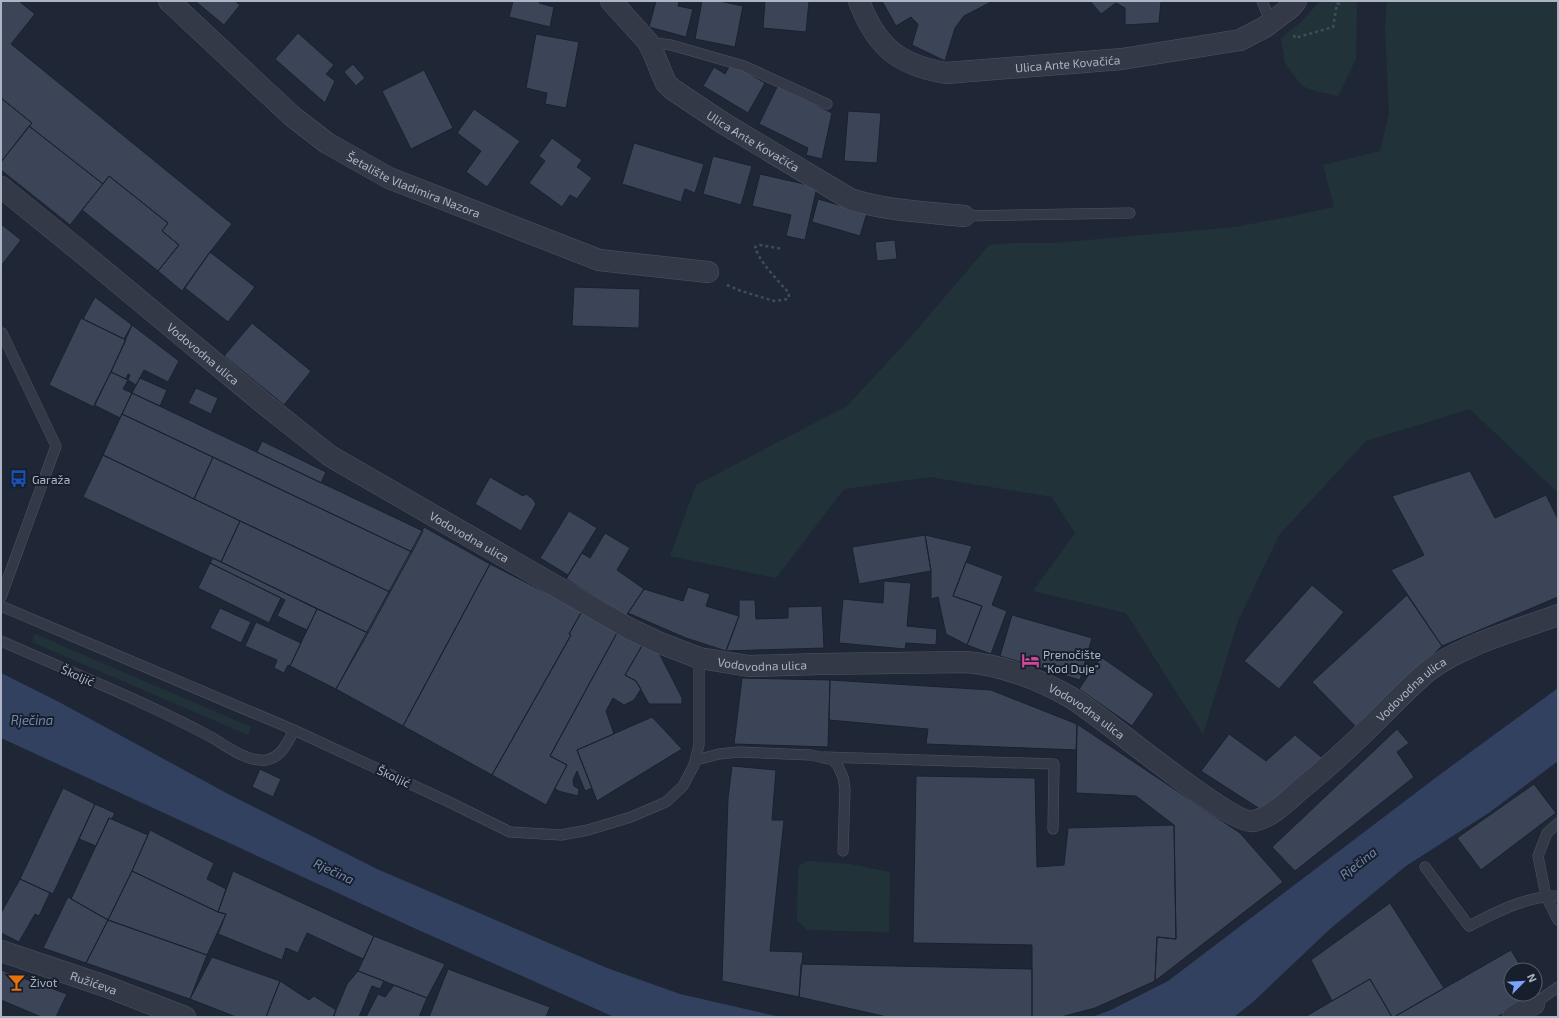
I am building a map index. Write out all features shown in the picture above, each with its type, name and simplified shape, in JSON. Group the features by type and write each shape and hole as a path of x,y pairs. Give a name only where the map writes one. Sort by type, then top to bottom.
{"street":[{"name":"Šetalište Vladimira Nazora","path":"169,1 292,116 327,142 390,178 599,260 708,272"},
{"name":"Ulica Ante Kovačića","path":"611,1 648,42 654,52 666,83 723,123 850,199 869,205 890,209 964,216"},
{"name":"Ulica Ante Kovačića","path":"859,1 864,14 880,40 894,54 910,64 928,70 946,73 1122,59 1240,40 1271,22 1290,8 1296,1"},
{"name":"Vodovodna ulica","path":"1,186 226,373 304,437 330,456 630,629 660,643 699,658 749,666 966,662 986,664 1028,678 1072,698 1183,781 1238,818 1252,821 1268,815 1284,804 1334,761 1430,670 1469,648 1558,615"},
{"name":"Ružićeva","path":"1,951 105,986 185,1017"},
{"path":"1513,1017 1534,1004"}],"lane":[{"path":"1262,1 1271,22"},
{"path":"648,42 671,45 744,66 828,104"},
{"path":"964,216 1130,212"},
{"path":"1,597 56,446 2,333"},
{"path":"1,606 294,730"},
{"name":"Školjić","path":"1,640 173,717 247,757 267,760 275,756 283,751 294,730 510,832 561,835 588,830 630,817 666,802 683,786 696,760 699,745 699,658"},
{"path":"696,760 705,756 738,752 811,755 824,757 1054,764 1052,829"},
{"path":"824,757 833,760 838,766 843,777 845,789 843,851"},
{"path":"1558,823 1547,833 1538,856 1546,896 1558,920"},
{"path":"1425,867 1469,926 1493,914 1546,896 1558,896"},
{"path":"1534,1004 1558,987"}],"path":[{"path":"1304,36 1333,27 1337,4 1342,3 1342,1"},
{"path":"708,272 720,282 741,291 774,301 788,298 788,291 771,272 756,252 755,247 760,245 783,249"}],"shaded area":[{"path":"1320,1 1357,1 1356,59 1338,96 1315,91 1302,86 1285,63 1281,38 1301,22"},
{"path":"1387,1 1558,1 1558,493 1470,409 1366,441 1279,535 1238,621 1203,734 1126,613 1033,591 1075,533 1052,497 930,477 844,489 776,578 670,556 696,485 847,406 910,338 989,245 1012,243 1054,243 1235,227 1334,207 1323,165 1380,151 1389,114 1385,27"},
{"path":"35,634 251,727 248,735 32,642"},
{"path":"807,861 850,864 890,872 889,932 807,930 797,920 798,870 801,864"}],"water":[{"name":"Rječina","path":"1,673 59,702 230,795 377,869 607,968 680,994 780,1017 614,1017 414,928 1,738"},
{"name":"Rječina","path":"1558,688 1558,761 1490,812 1406,866 1331,928 1253,1002 1234,1017 1092,1017 1111,1010 1168,981 1442,773"}],"building":[{"path":"1,1 19,1 35,14 11,44 232,224 182,291 158,271 179,245 162,231 168,223 109,176 103,184 29,126 32,123 1,98"},
{"path":"195,1 235,1 240,5 224,25"},
{"path":"513,1 540,1 539,3 554,7 550,27 509,17"},
{"path":"656,1 679,1 678,6 693,9 686,37 649,27"},
{"path":"702,1 719,1 743,6 735,47 695,39"},
{"path":"765,1 809,1 806,32 763,28"},
{"path":"882,1 991,2 964,16 955,28 945,61 912,45 918,24 911,17 896,26"},
{"path":"1090,1 1161,1 1159,23 1125,25 1125,8 1116,3 1101,14"},
{"path":"298,33 334,65 326,74 335,81 325,103 275,59"},
{"path":"536,34 579,42 566,108 545,104 547,93 526,88"},
{"path":"731,63 765,83 748,113 703,86 714,67 725,74"},
{"path":"353,64 365,78 356,86 344,72"},
{"path":"424,70 453,128 411,149 382,91"},
{"path":"778,85 832,113 822,159 806,155 808,148 759,124"},
{"path":"1,98 32,123 1,162"},
{"path":"474,109 520,141 487,187 466,172 481,151 457,133"},
{"path":"848,111 881,113 877,163 844,161"},
{"path":"29,126 103,184 70,225 1,170 1,162"},
{"path":"552,138 582,160 577,167 592,178 577,199 570,195 562,207 529,183 545,161 539,156"},
{"path":"634,143 704,164 695,193 685,189 681,202 622,184"},
{"path":"713,156 752,166 741,205 703,194"},
{"path":"760,174 817,187 805,240 786,236 791,215 752,206"},
{"path":"109,176 168,223 162,231 179,245 158,271 82,210"},
{"path":"818,199 867,213 860,236 812,222"},
{"path":"1,224 21,240 1,266"},
{"path":"895,240 897,259 877,261 875,242"},
{"path":"210,252 255,287 228,322 185,288"},
{"path":"574,287 640,289 639,328 572,326"},
{"path":"95,297 132,325 124,339 83,319"},
{"path":"81,318 126,340 94,407 49,385"},
{"path":"252,323 311,371 284,405 224,356"},
{"path":"132,325 179,361 168,382 144,370 136,385 128,380 130,375 128,374 126,379 111,372"},
{"path":"111,372 128,380 123,389 132,393 120,418 94,405"},
{"path":"140,378 167,390 160,406 132,393"},
{"path":"196,388 218,398 211,414 188,403"},
{"path":"132,393 423,531 412,552 122,414"},
{"path":"122,414 213,457 194,499 103,455"},
{"path":"262,441 326,472 321,483 257,452"},
{"path":"103,455 240,521 221,562 83,497"},
{"path":"213,457 412,552 390,592 194,499"},
{"path":"1470,471 1495,518 1546,495 1558,519 1558,597 1442,646 1391,570 1424,555 1392,496"},
{"path":"490,477 523,496 526,494 533,499 536,504 521,531 475,504"},
{"path":"569,511 597,528 568,575 540,558"},
{"path":"240,521 390,592 368,633 221,562"},
{"path":"424,527 490,564 403,726 336,689"},
{"path":"605,533 630,548 617,570 644,589 626,616 566,579 582,553 590,558"},
{"path":"925,535 931,571 859,584 852,547"},
{"path":"925,535 972,546 953,596 982,606 967,645 946,634 938,597 931,599 931,571"},
{"path":"213,558 317,609 307,630 277,616 285,600 210,563"},
{"path":"966,562 1003,576 992,605 1007,611 991,654 967,645 982,606 953,596"},
{"path":"210,563 281,598 269,623 198,588"},
{"path":"490,564 582,611 569,634 571,635 492,775 403,726"},
{"path":"884,581 911,583 907,626 937,629 936,645 906,643 905,649 839,643 843,599 883,603"},
{"path":"1312,585 1344,612 1279,689 1244,661"},
{"path":"688,587 710,594 706,606 739,616 726,651 686,638 628,613 644,589 683,601"},
{"path":"1407,595 1442,646 1358,729 1312,682"},
{"path":"739,600 755,600 756,619 788,618 788,607 822,606 824,648 726,651 739,616"},
{"path":"220,608 251,622 241,643 210,628"},
{"path":"317,609 368,633 336,689 290,666"},
{"path":"582,611 619,629 550,756 567,765 546,805 492,775 571,635 569,634"},
{"path":"1012,615 1092,638 1080,680 1000,656"},
{"path":"256,622 301,643 290,666 288,665 284,673 274,668 277,660 245,646"},
{"path":"618,631 643,644 625,675 636,681 641,689 634,700 624,705 613,698 606,711 614,734 577,750 592,788 585,791 577,771 573,780 574,786 579,789 578,796 558,791 555,788 567,765 550,756"},
{"path":"643,644 659,653 682,698 682,704 649,704 636,681 625,675"},
{"path":"1101,657 1154,694 1132,726 1079,689"},
{"path":"742,678 830,680 828,747 734,744"},
{"path":"830,680 991,690 1077,724 1076,750 926,744 928,729 829,720"},
{"path":"652,717 682,749 597,801 577,750"},
{"path":"1077,724 1240,833 1283,882 1155,981 1157,937 1176,939 1174,825 1136,796 1076,793"},
{"path":"1397,729 1409,743 1397,752 1414,777 1295,871 1272,847"},
{"path":"1229,734 1266,761 1295,735 1326,761 1260,809 1201,771"},
{"path":"732,766 776,770 772,820 784,820 770,951 803,952 799,997 722,981 728,798"},
{"path":"260,769 281,779 273,797 252,787"},
{"path":"916,776 1035,778 1037,867 1064,865 1068,828 1174,825 1176,939 1157,937 1155,981 1095,1008 1061,1017 1032,1017 1032,945 913,943"},
{"path":"1534,784 1556,813 1481,870 1457,838"},
{"path":"63,788 95,804 53,894 20,879"},
{"path":"95,804 115,813 112,819 109,818 96,846 79,839"},
{"path":"109,818 148,835 108,920 71,899"},
{"path":"150,830 214,863 207,879 226,889 218,912 132,871"},
{"path":"132,871 218,912 226,914 207,955 108,920"},
{"path":"233,871 374,936 363,959 307,933 298,953 286,948 282,960 218,934 226,914 218,912"},
{"path":"20,879 50,893 39,916 35,914 19,942 1,933 1,913"},
{"path":"68,897 108,920 86,963 43,948"},
{"path":"1390,903 1444,988 1394,1017 1392,1017 1370,979 1332,1001 1311,960"},
{"path":"108,920 207,955 190,999 86,963"},
{"path":"374,936 445,964 427,998 358,971"},
{"path":"1511,950 1518,962 1503,962 1503,1002 1523,1002 1497,1017 1394,1017"},
{"path":"212,957 280,981 266,1017 236,1017 190,999"},
{"path":"801,964 1032,969 1032,1017 887,1017 799,997"},
{"path":"448,969 550,1007 546,1017 429,1017"},
{"name":"Život","path":"1,970 67,994 56,1017 41,1017 1,1000"},
{"path":"358,971 384,981 380,989 372,986 359,1017 336,1017 334,1015 347,984"},
{"path":"1370,979 1392,1017 1305,1017 1332,1001"},
{"path":"280,981 309,1000 314,996 336,1010 333,1017 266,1017"},
{"path":"394,985 427,998 419,1017 366,1017 378,994 385,997"}],"place":[{"name":"Garaža","path":"19,479"},
{"name":"Prenočište \"Kod Duje\"","path":"1030,661"},
{"name":"Život","path":"17,982"}]}
